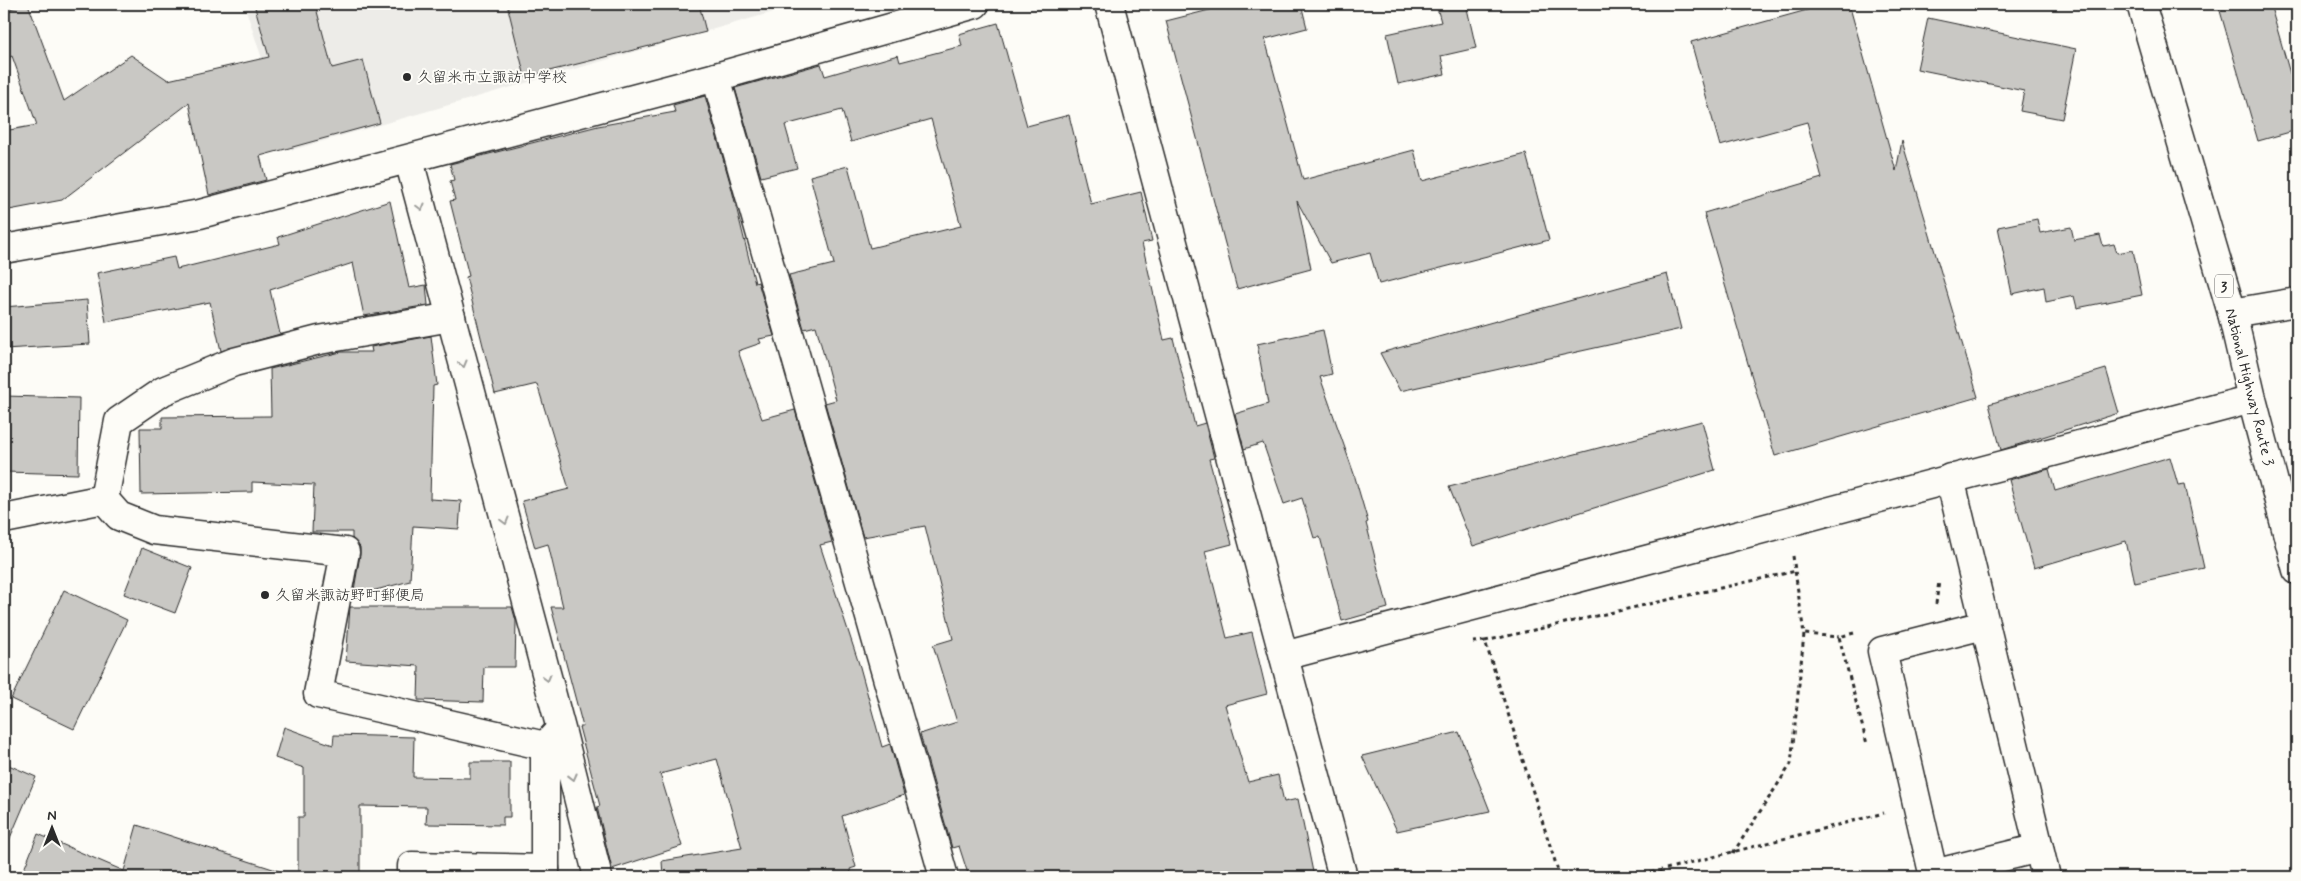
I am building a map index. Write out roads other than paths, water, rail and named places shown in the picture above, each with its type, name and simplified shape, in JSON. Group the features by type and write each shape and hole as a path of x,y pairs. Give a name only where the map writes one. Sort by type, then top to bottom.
{"main road":[{"path":"4,249 200,214 716,77 975,4"},
{"path":"1108,4 1343,877"},
{"name":"National Highway Route 3","path":"2141,4 2232,313 2252,399 2297,570"},
{"path":"716,77 944,877"},
{"path":"409,160 451,317 553,738 598,877"},
{"path":"2232,313 2297,302"},
{"path":"104,500 119,422 162,391 234,362 310,342 451,317"},
{"path":"1284,656 2252,399"},
{"path":"1950,478 2046,877"},
{"path":"4,519 104,500"},
{"path":"104,500 119,516 154,530 345,552 318,694 553,738"},
{"path":"1984,625 1882,651 1934,876 2039,848"},
{"path":"412,877 412,866 545,873 553,738"}],"place":[{"name":"久留米市立諏訪中学校","path":"407,77"},
{"name":"久留米諏訪野町郵便局","path":"265,595"}]}
